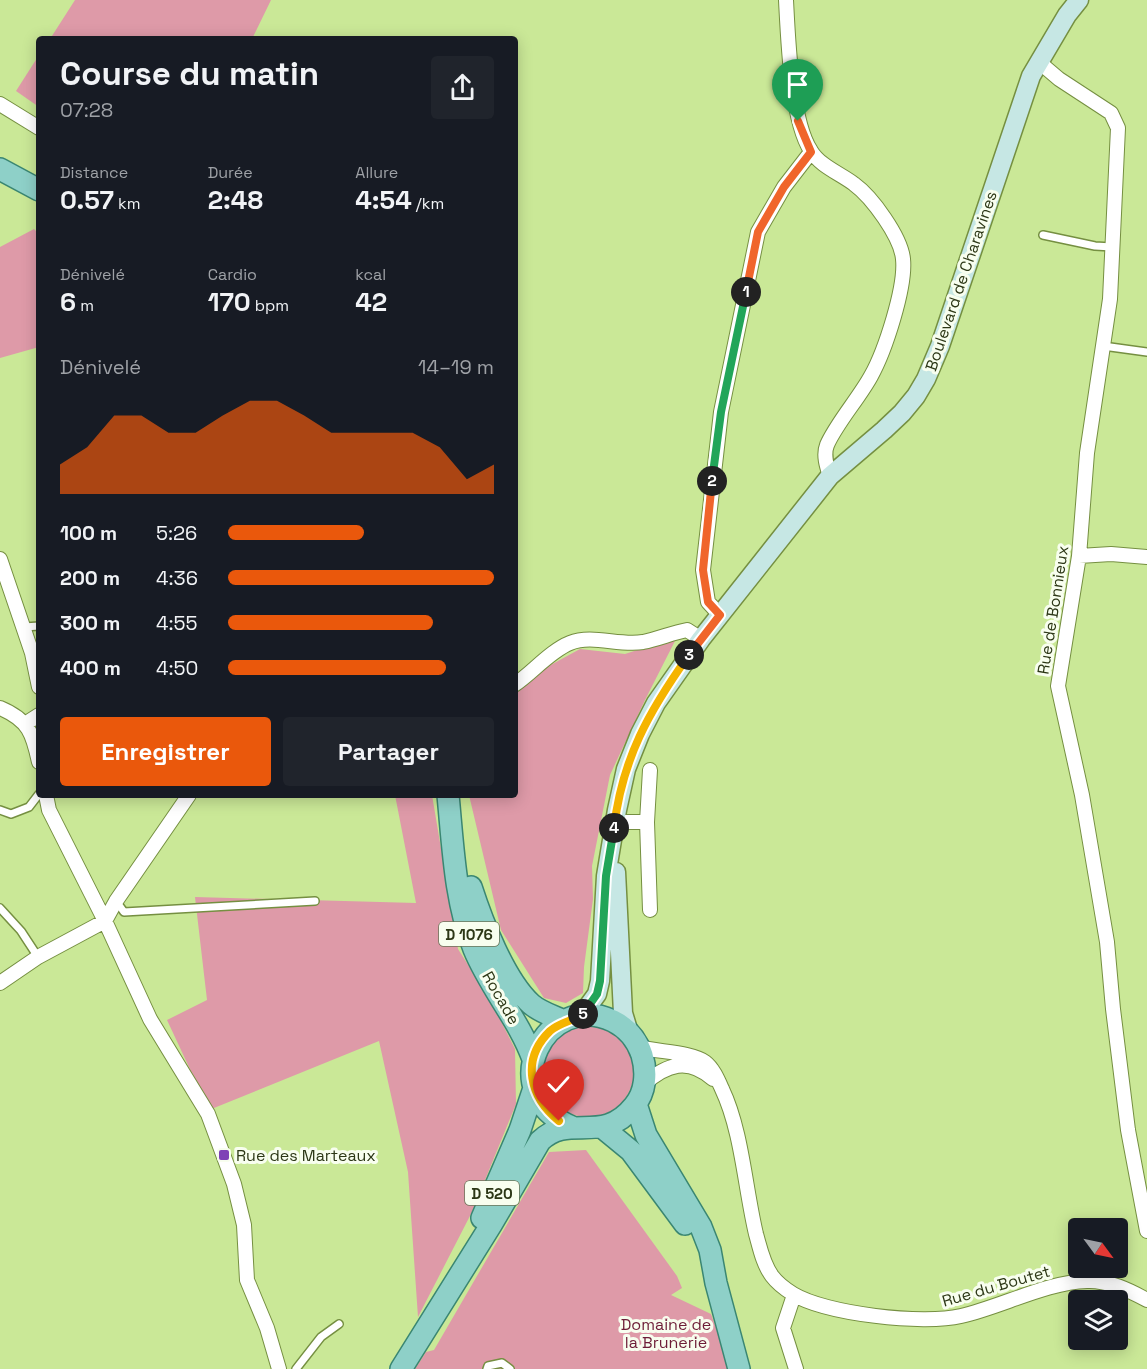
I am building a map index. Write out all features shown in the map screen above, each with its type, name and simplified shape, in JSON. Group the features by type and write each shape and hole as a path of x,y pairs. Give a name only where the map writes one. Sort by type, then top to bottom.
{"main road":[{"name":"Boulevard de Charavines","path":"533,1059 550,1030 573,1019 597,994 600,981 606,876 626,769 640,734 656,703 700,639 830,476 902,413 926,379 940,346 1031,76 1067,15 1079,0"},
{"path":"0,169 36,188"},
{"name":"Rocade","path":"449,798 461,902 474,948 524,1037 533,1059"},
{"name":"Rocade","path":"450,798 480,917 512,979 530,1003 545,1013 573,1019"},
{"name":"Boulevard de Charavines","path":"603,1128 621,1119 636,1104 644,1084 645,1065 634,1040 623,1004 614,828"},
{"path":"573,1019 594,1016 607,1019 634,1040"},
{"path":"533,1059 534,1088 539,1101 548,1113 572,1127 587,1130 603,1128 631,1151 691,1233 716,1282"},
{"name":"D 520","path":"446,1296 520,1130 534,1088"},
{"path":"636,1104 646,1135 701,1227 710,1250 739,1369"},
{"name":"D 520","path":"400,1369 491,1225 540,1141 547,1134 556,1130 572,1127"}],"street":[{"path":"786,0 798,121 811,152 825,165 856,186 864,195 896,235 903,259 901,288 872,375 826,447 826,463 830,476"},
{"name":"Rue de Bonnieux","path":"1039,62 1059,79 1111,113 1118,128 1110,298 1087,453 1079,556 1058,686 1082,795 1100,897 1128,1130 1147,1231"},
{"path":"0,104 36,126"},
{"path":"720,615 708,602 703,570 721,412 758,232 784,187 811,152"},
{"path":"1079,556 1111,554 1147,557"},
{"path":"0,559 32,653 36,672"},
{"path":"518,682 570,643 589,640 621,643 643,642 687,630 700,639"},
{"path":"0,708 13,714 25,724 33,736 36,749"},
{"path":"25,724 36,716"},
{"path":"650,770 647,822 650,910"},
{"path":"47,798 49,810 105,921 150,1019 208,1114 234,1184 244,1225 247,1280 267,1328 279,1369"},
{"path":"0,983 38,957 105,921 116,901 187,798"},
{"path":"614,828 647,822"},
{"name":"Rue du Boutet","path":"634,1040 704,1060 710,1066 732,1112 761,1251 771,1275 780,1286 794,1295 809,1302 834,1308 914,1321 959,1317 1065,1283 1102,1282 1144,1294"},
{"path":"644,1084 665,1068 688,1065 699,1069 720,1084"},
{"path":"794,1295 783,1328 796,1369"}],"lane":[{"path":"1043,235 1095,246 1112,247"},
{"path":"1103,346 1147,352"},
{"path":"23,627 36,626"},
{"path":"0,810 11,814 29,807 36,798"},
{"path":"116,901 124,912 315,901"},
{"path":"0,908 21,931 38,957"},
{"path":"296,1369 321,1337 339,1324"},
{"path":"487,1369 488,1366 502,1363 510,1369"}],"green space":[{"path":"75,0 271,0 253,36 52,36"},
{"path":"36,60 36,105 16,91"},
{"path":"34,229 36,231 36,348 0,358 0,247"},
{"path":"676,639 610,775 592,866 593,899 583,993 566,1003 544,998 501,930 470,798 518,798 518,689 547,667 580,649 625,654"},
{"path":"396,798 433,798 458,949 490,999 515,1049 516,1104 472,1212 418,1317 408,1172 379,1041 209,1110 167,1020 207,1000 195,897 416,903"},
{"path":"588,1025 606,1028 621,1038 631,1053 634,1071 631,1089 621,1104 606,1114 588,1117 570,1114 555,1104 545,1089 542,1071 545,1053 555,1038 570,1028"},
{"name":"Domaine de la Brunerie","path":"586,1150 677,1276 682,1288 671,1295 711,1314 731,1369 415,1369 426,1352 434,1350 549,1152"}],"place":[{"name":"Rue des Marteaux","path":"224,1155"}],"route":[{"path":"559,1121 548,1113 539,1101 532,1074 533,1059 550,1030 564,1021 581,1016 592,1004 597,994 600,981 606,876 626,769 656,703 700,639 720,615 708,602 703,570 721,412 758,232 784,187 811,152 798,121"}]}
